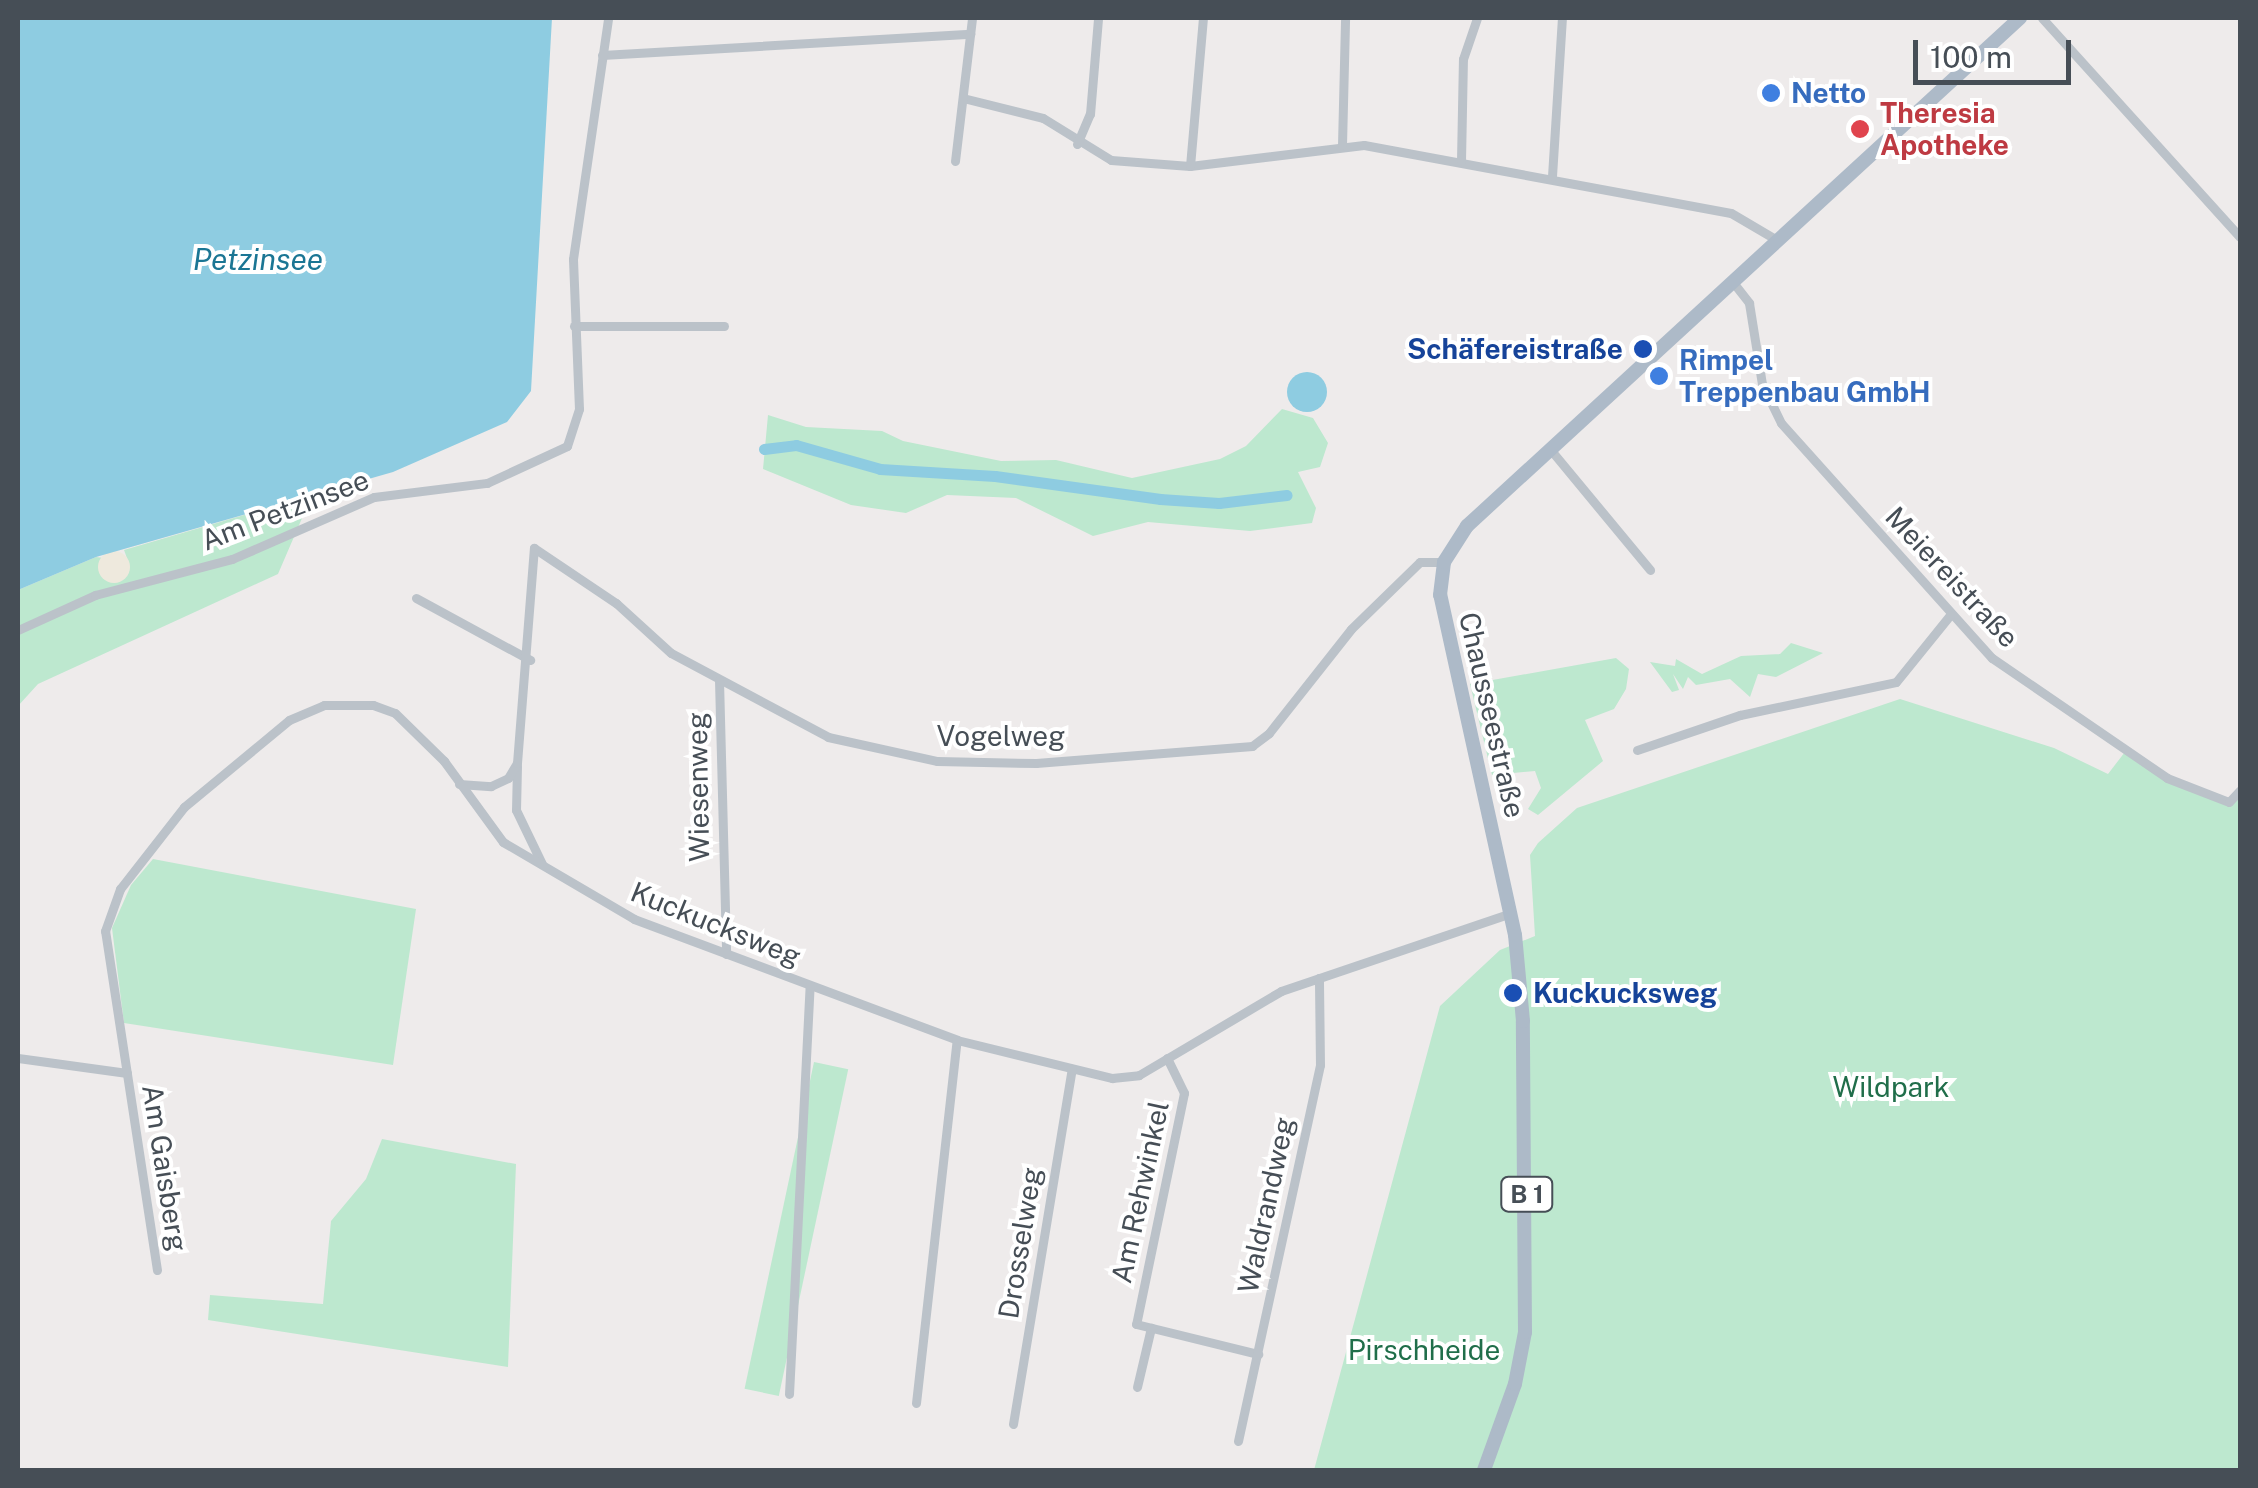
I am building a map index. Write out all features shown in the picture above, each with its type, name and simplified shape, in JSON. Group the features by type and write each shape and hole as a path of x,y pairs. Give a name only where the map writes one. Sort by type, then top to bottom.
{"main road":[{"path":"1444,562 1468,526 2020,18"},
{"name":"Chausseestraße","path":"1444,562 1440,595 1511,913"},
{"name":"B 1","path":"1484,1470 1515,1384 1527,1305 1523,1021 1511,913"}],"street":[{"name":"Am Petzinsee","path":"18,630 95,595 232,559 374,497 487,482 558,453 578,424 573,258 608,18"},
{"path":"956,160 972,18"},
{"path":"1078,144 1090,114 1098,18"},
{"path":"1190,166 1203,18"},
{"path":"1342,145 1345,18"},
{"path":"1461,161 1463,58 1476,18"},
{"path":"1552,176 1562,18"},
{"path":"2042,18 2240,237"},
{"path":"602,55 970,34"},
{"path":"963,98 1013,106 1112,160 1190,166 1342,145 1552,176 1731,213 1777,240"},
{"name":"Meiereistraße","path":"1732,282 1749,303 1762,384 1781,422 1992,658 2160,774 2229,802 2240,790"},
{"path":"574,326 724,326"},
{"path":"1550,449 1650,570"},
{"name":"Vogelweg","path":"530,660 534,548 616,603 671,653 828,737 937,761 1224,752 1270,733 1351,628 1420,562 1444,562"},
{"path":"416,598 530,660 516,810 543,866"},
{"path":"1636,750 1740,715 1896,682 1950,615"},
{"name":"Wiesenweg","path":"719,680 726,954"},
{"name":"Am Gaisberg","path":"157,1270 105,931 120,890 151,844 237,760 289,720 324,705 373,705 395,713 424,739 503,842"},
{"path":"459,784 491,786 508,778 518,763"},
{"name":"Kuckucksweg","path":"503,842 634,919 957,1040 1112,1078 1140,1075 1229,1016 1319,978 1511,913"},
{"name":"Waldrandweg","path":"1238,1441 1320,1065 1319,978"},
{"name":"Kuckucksweg","path":"789,1394 810,986"},
{"path":"916,1403 957,1040"},
{"name":"Am Gaisberg","path":"18,1058 127,1074"},
{"name":"Am Rehwinkel","path":"1136,1387 1151,1328 1136,1324 1184,1093 1167,1058"},
{"name":"Drosselweg","path":"1013,1424 1072,1070"},
{"path":"1151,1328 1258,1354"}],"green space":[{"path":"1282,409 1313,418 1328,443 1320,467 1298,472 1316,508 1312,523 1250,531 1148,522 1093,536 1016,498 947,495 906,513 851,505 763,469 768,415 806,427 882,431 903,441 1001,461 1056,460 1132,478 1220,459 1246,446"},
{"path":"312,495 278,574 38,684 18,706 18,590 96,557 128,561 124,550"},
{"path":"1791,643 1823,653 1776,677 1758,674 1750,697 1730,679 1696,685 1688,677 1683,689 1673,674 1679,690 1672,692 1650,662 1675,666 1676,659 1702,674 1741,656 1780,654"},
{"path":"1616,658 1629,669 1626,689 1614,709 1585,720 1603,761 1538,815 1528,809 1541,788 1535,771 1492,775 1470,684"},
{"name":"Wildpark","path":"1900,699 2054,748 2108,774 2128,748 2160,774 2229,802 2240,790 2240,1470 1314,1470 1440,1006 1500,950 1535,936 1530,855 1538,843 1577,808"},
{"path":"153,859 416,909 393,1065 124,1023 112,928 131,885"},
{"path":"814,1062 848,1069 779,1396 745,1389"},
{"path":"382,1139 516,1164 508,1367 208,1320 210,1295 323,1304 331,1221 366,1179"}],"sand":[{"path":"114,551 125,556 130,567 125,578 114,583 103,578 98,567 103,556"}],"water":[{"name":"Petzinsee","path":"18,18 552,18 531,391 507,422 393,472 96,557 18,590"},
{"path":"1307,372 1321,378 1327,392 1321,406 1307,412 1293,406 1287,392 1293,378"}],"waterway":[{"path":"764,449 796,445 880,469 995,476 1160,499 1219,503 1287,495"}],"place":[{"name":"Netto","path":"1771,93"},
{"name":"Theresia Apotheke","path":"1860,129"},
{"name":"Schäfereistraße","path":"1643,349"},
{"name":"Rimpel Treppenbau GmbH","path":"1659,376"},
{"name":"Kuckucksweg","path":"1513,993"}],"park label":[{"name":"Pirschheide","path":"1424,1350"}]}
